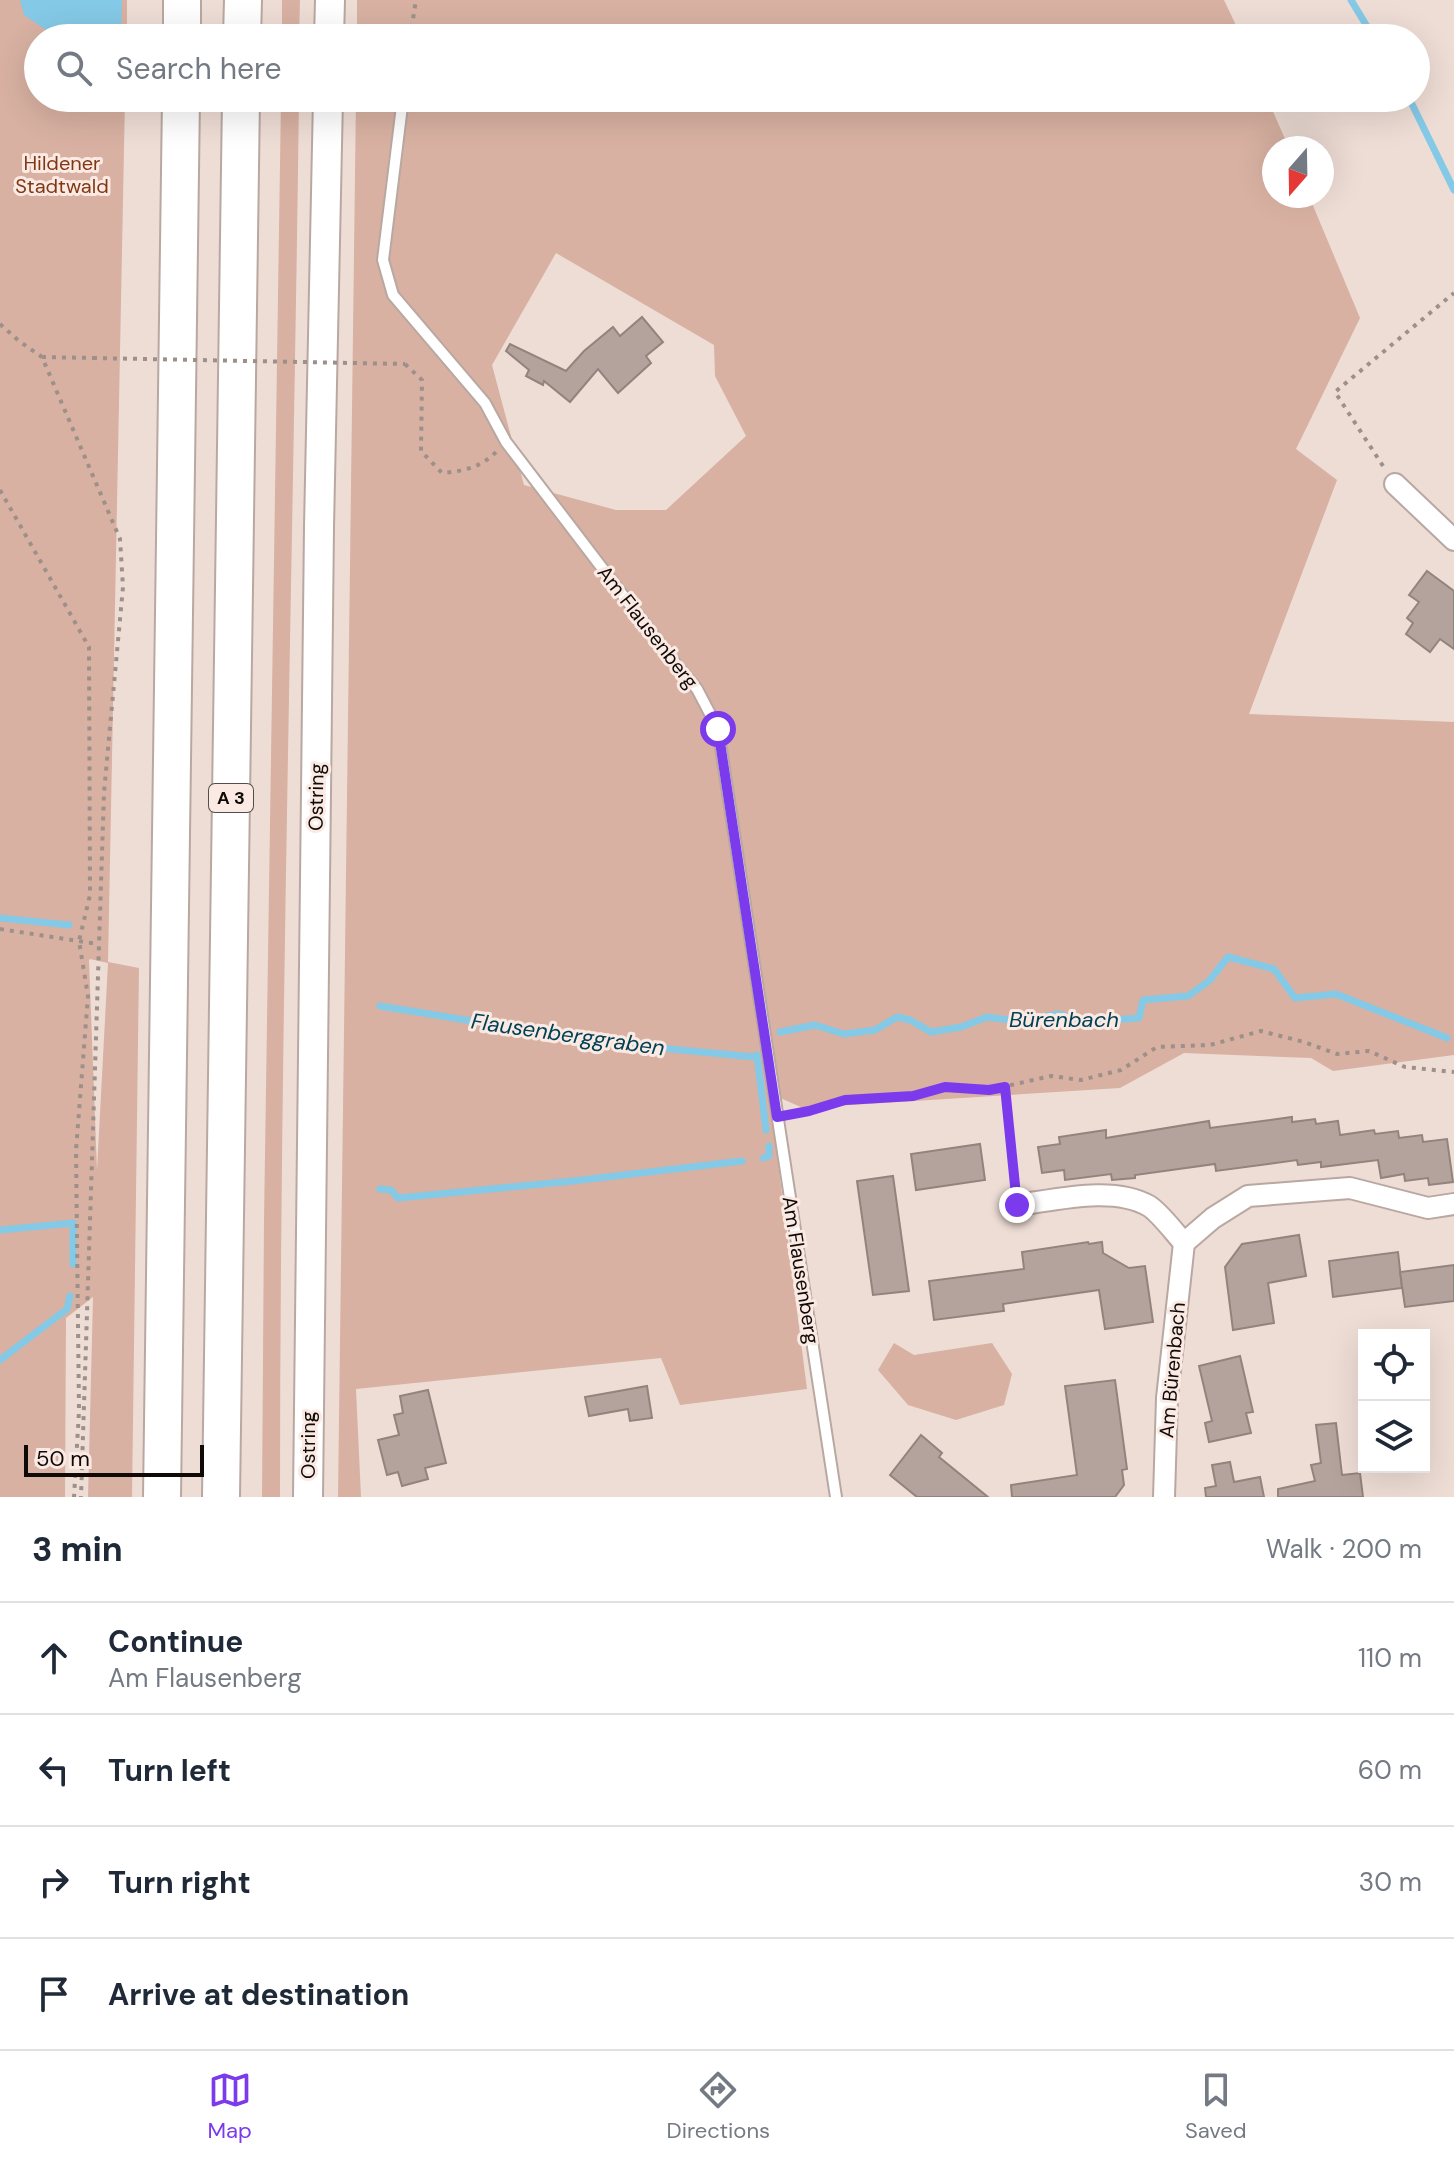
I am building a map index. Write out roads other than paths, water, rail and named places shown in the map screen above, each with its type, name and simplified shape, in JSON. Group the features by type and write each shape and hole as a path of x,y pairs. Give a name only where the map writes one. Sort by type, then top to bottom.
{"highway":[{"path":"182,0 182,24"},
{"path":"242,24 243,0"},
{"path":"162,1497 181,112"},
{"name":"A 3","path":"221,1497 241,112"}],"main road":[{"path":"329,24 330,0"},
{"name":"Ostring","path":"308,1497 319,511 328,112"}],"street":[{"path":"1395,484 1454,540"},
{"path":"1017,1205 1100,1195 1124,1198 1149,1206 1184,1243 1213,1218 1248,1196 1350,1188 1428,1208 1454,1204"},
{"name":"Am Bürenbach","path":"1164,1497 1167,1398 1184,1243"}],"lane":[{"name":"Am Flausenberg","path":"401,112 383,260 393,295 485,403 506,442 697,689 718,729 836,1497"}],"water":[{"path":"20,0 122,0 121,24 37,24 24,15"}],"waterway":[{"path":"1351,0 1366,24"},
{"path":"1416,112 1454,190"},
{"name":"Flausenberggraben","path":"0,918 69,925"},
{"name":"Bürenbach","path":"780,1032 815,1025 844,1034 875,1030 897,1017 910,1020 931,1032 961,1027 987,1017 1017,1021 1059,1014 1083,1022 1139,1018 1143,1000 1188,996 1209,981 1228,957 1274,969 1295,998 1336,994 1447,1038"},
{"name":"Flausenberggraben","path":"380,1006 608,1043 757,1055 766,1130"},
{"name":"Bürenbach","path":"763,1158 769,1156 769,1146"},
{"name":"Bürenbach","path":"380,1189 391,1190 398,1198 742,1161"},
{"path":"0,1230 73,1223 73,1264"},
{"name":"Bürenbach","path":"0,1360 67,1309 70,1296"}],"park label":[{"name":"Hildener Stadtwald","path":"62,174"}]}
